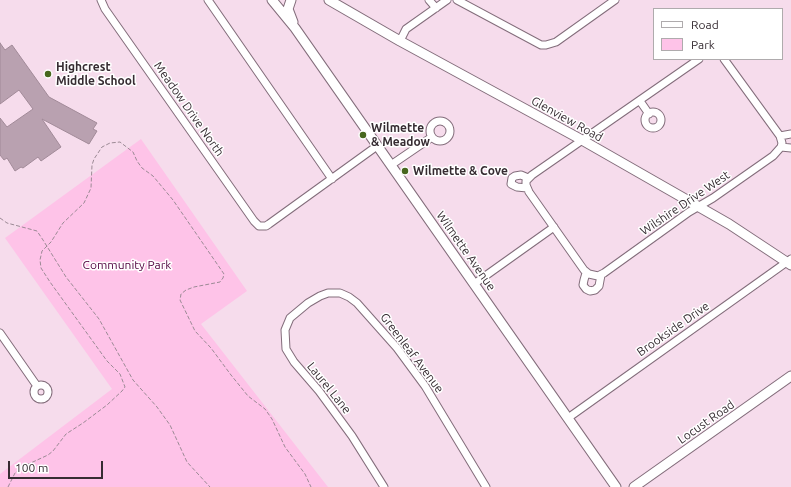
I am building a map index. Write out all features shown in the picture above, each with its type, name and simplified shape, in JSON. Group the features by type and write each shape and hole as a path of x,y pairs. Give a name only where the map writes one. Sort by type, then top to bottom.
{"street":[{"name":"Meadow Drive North","path":"101,0 105,9 259,226 269,224 332,179"},
{"path":"208,0 332,179 378,146"},
{"name":"Wilmette Avenue","path":"272,0 296,28 616,487"},
{"name":"Wilmette Avenue","path":"291,0 288,9 296,28"},
{"name":"Glenview Road","path":"329,0 400,41 582,140 790,262"},
{"path":"429,0 436,8"},
{"path":"400,41 406,29 447,0"},
{"path":"457,0 541,45 556,42 614,0"},
{"path":"528,178 521,175 515,176 512,178 511,184 517,187 527,188 526,181 528,178 698,60"},
{"path":"725,60 780,136 782,143 781,147 791,148"},
{"path":"640,101 649,114"},
{"path":"780,136 791,134"},
{"path":"391,165 432,137"},
{"name":"Wilshire Drive West","path":"527,188 586,273 584,285 586,289 590,291 595,290 599,286 601,275 773,156 781,147"},
{"path":"474,284 554,227"},
{"name":"Brookside Drive","path":"568,418 790,262"},
{"path":"586,273 594,276 601,275"},
{"name":"Greenleaf Avenue","path":"308,303 328,293 340,293 349,297 367,313 397,348 425,386 486,487"},
{"name":"Laurel Lane","path":"308,303 294,314 287,324 284,336 286,349 294,362 319,391 352,436 384,487"},
{"path":"0,333 37,386"},
{"name":"Locust Road","path":"634,487 791,376"}],"path":[{"path":"8,487 15,473 22,467 54,451 66,434 107,405 125,387 120,374 107,361 77,321 41,268 40,260 42,251 48,246 63,223 84,203 91,188 92,166 94,159 102,147 110,143 120,142 133,152 142,168 153,176 173,200 224,274 220,282 194,287 181,294 180,300 195,331 211,348 244,391 265,409 272,419 286,447 305,474 311,487"},
{"path":"0,218 7,224 37,231 48,246 66,277 100,319 133,380 157,407 170,425 187,462 210,487"}],"green space":[{"name":"Community Park","path":"141,139 247,291 201,324 328,487 0,487 0,474 112,389 5,238"}],"building":[{"path":"0,43 5,50 12,45 49,97 97,123 93,129 97,131 89,144 42,119 61,147 41,161 38,157 23,168 21,167 15,171 7,158 4,160 0,155 0,118 7,127 33,109 19,90 0,104"}],"place":[{"name":"Highcrest Middle School","path":"48,74"},
{"name":"Wilmette & Meadow","path":"363,135"},
{"name":"Wilmette & Cove","path":"405,171"}]}
